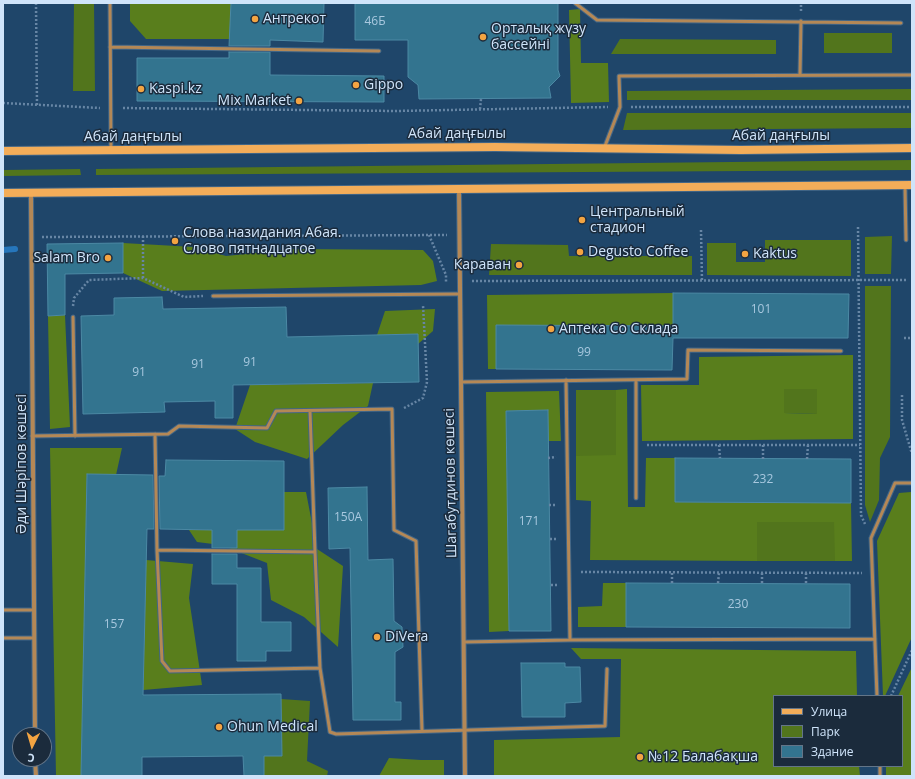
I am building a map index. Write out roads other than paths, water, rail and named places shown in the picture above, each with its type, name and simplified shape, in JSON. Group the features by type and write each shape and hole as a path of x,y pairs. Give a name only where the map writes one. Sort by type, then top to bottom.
{"main road":[{"name":"Абай даңғылы","path":"3,151 495,147 741,150 912,148"},
{"path":"3,193 909,186"}],"street":[{"name":"Шагабутдинов көшесі","path":"459,189 465,776"},
{"name":"Әди Шәріпов көшесі","path":"31,192 35,727"}],"lane":[{"path":"110,3 111,150"},
{"path":"575,3 598,20 901,23"},
{"path":"800,76 801,21"},
{"path":"110,48 379,51"},
{"path":"604,148 620,107 619,76 912,75"},
{"path":"906,240 909,186"},
{"path":"213,296 459,294"},
{"path":"73,317 75,436"},
{"path":"461,382 687,379 688,350 841,351"},
{"path":"566,380 570,640"},
{"path":"636,380 636,498"},
{"path":"32,436 168,434 179,426 267,428 276,411 392,409 394,530 416,541 422,731"},
{"path":"310,411 320,668 330,732 336,734 605,726 607,669"},
{"path":"155,434 162,661 170,671 320,668"},
{"path":"877,695 871,538 896,483 912,483"},
{"path":"158,550 315,552"},
{"path":"3,610 33,610"},
{"path":"3,638 34,638"},
{"path":"464,642 570,640 875,639"}],"waterway":[{"path":"3,250 15,249"}],"place":[{"name":"Антрекот","path":"255,19"},
{"name":"Орталық жүзу бассейні","path":"483,37"},
{"name":"Gippo","path":"356,85"},
{"name":"Kaspi.kz","path":"141,89"},
{"name":"Mix Market","path":"299,101"},
{"name":"Центральный стадион","path":"582,220"},
{"name":"Слова назидания Абая. Слово пятнадцатое","path":"175,241"},
{"name":"Degusto Coffee","path":"580,252"},
{"name":"Kaktus","path":"745,254"},
{"name":"Salam Bro","path":"108,258"},
{"name":"Караван","path":"519,265"},
{"name":"Аптека Со Склада","path":"551,329"},
{"name":"DiVera","path":"377,637"},
{"name":"Ohun Medical","path":"219,727"},
{"name":"№12 Балабақша","path":"640,757"}]}
